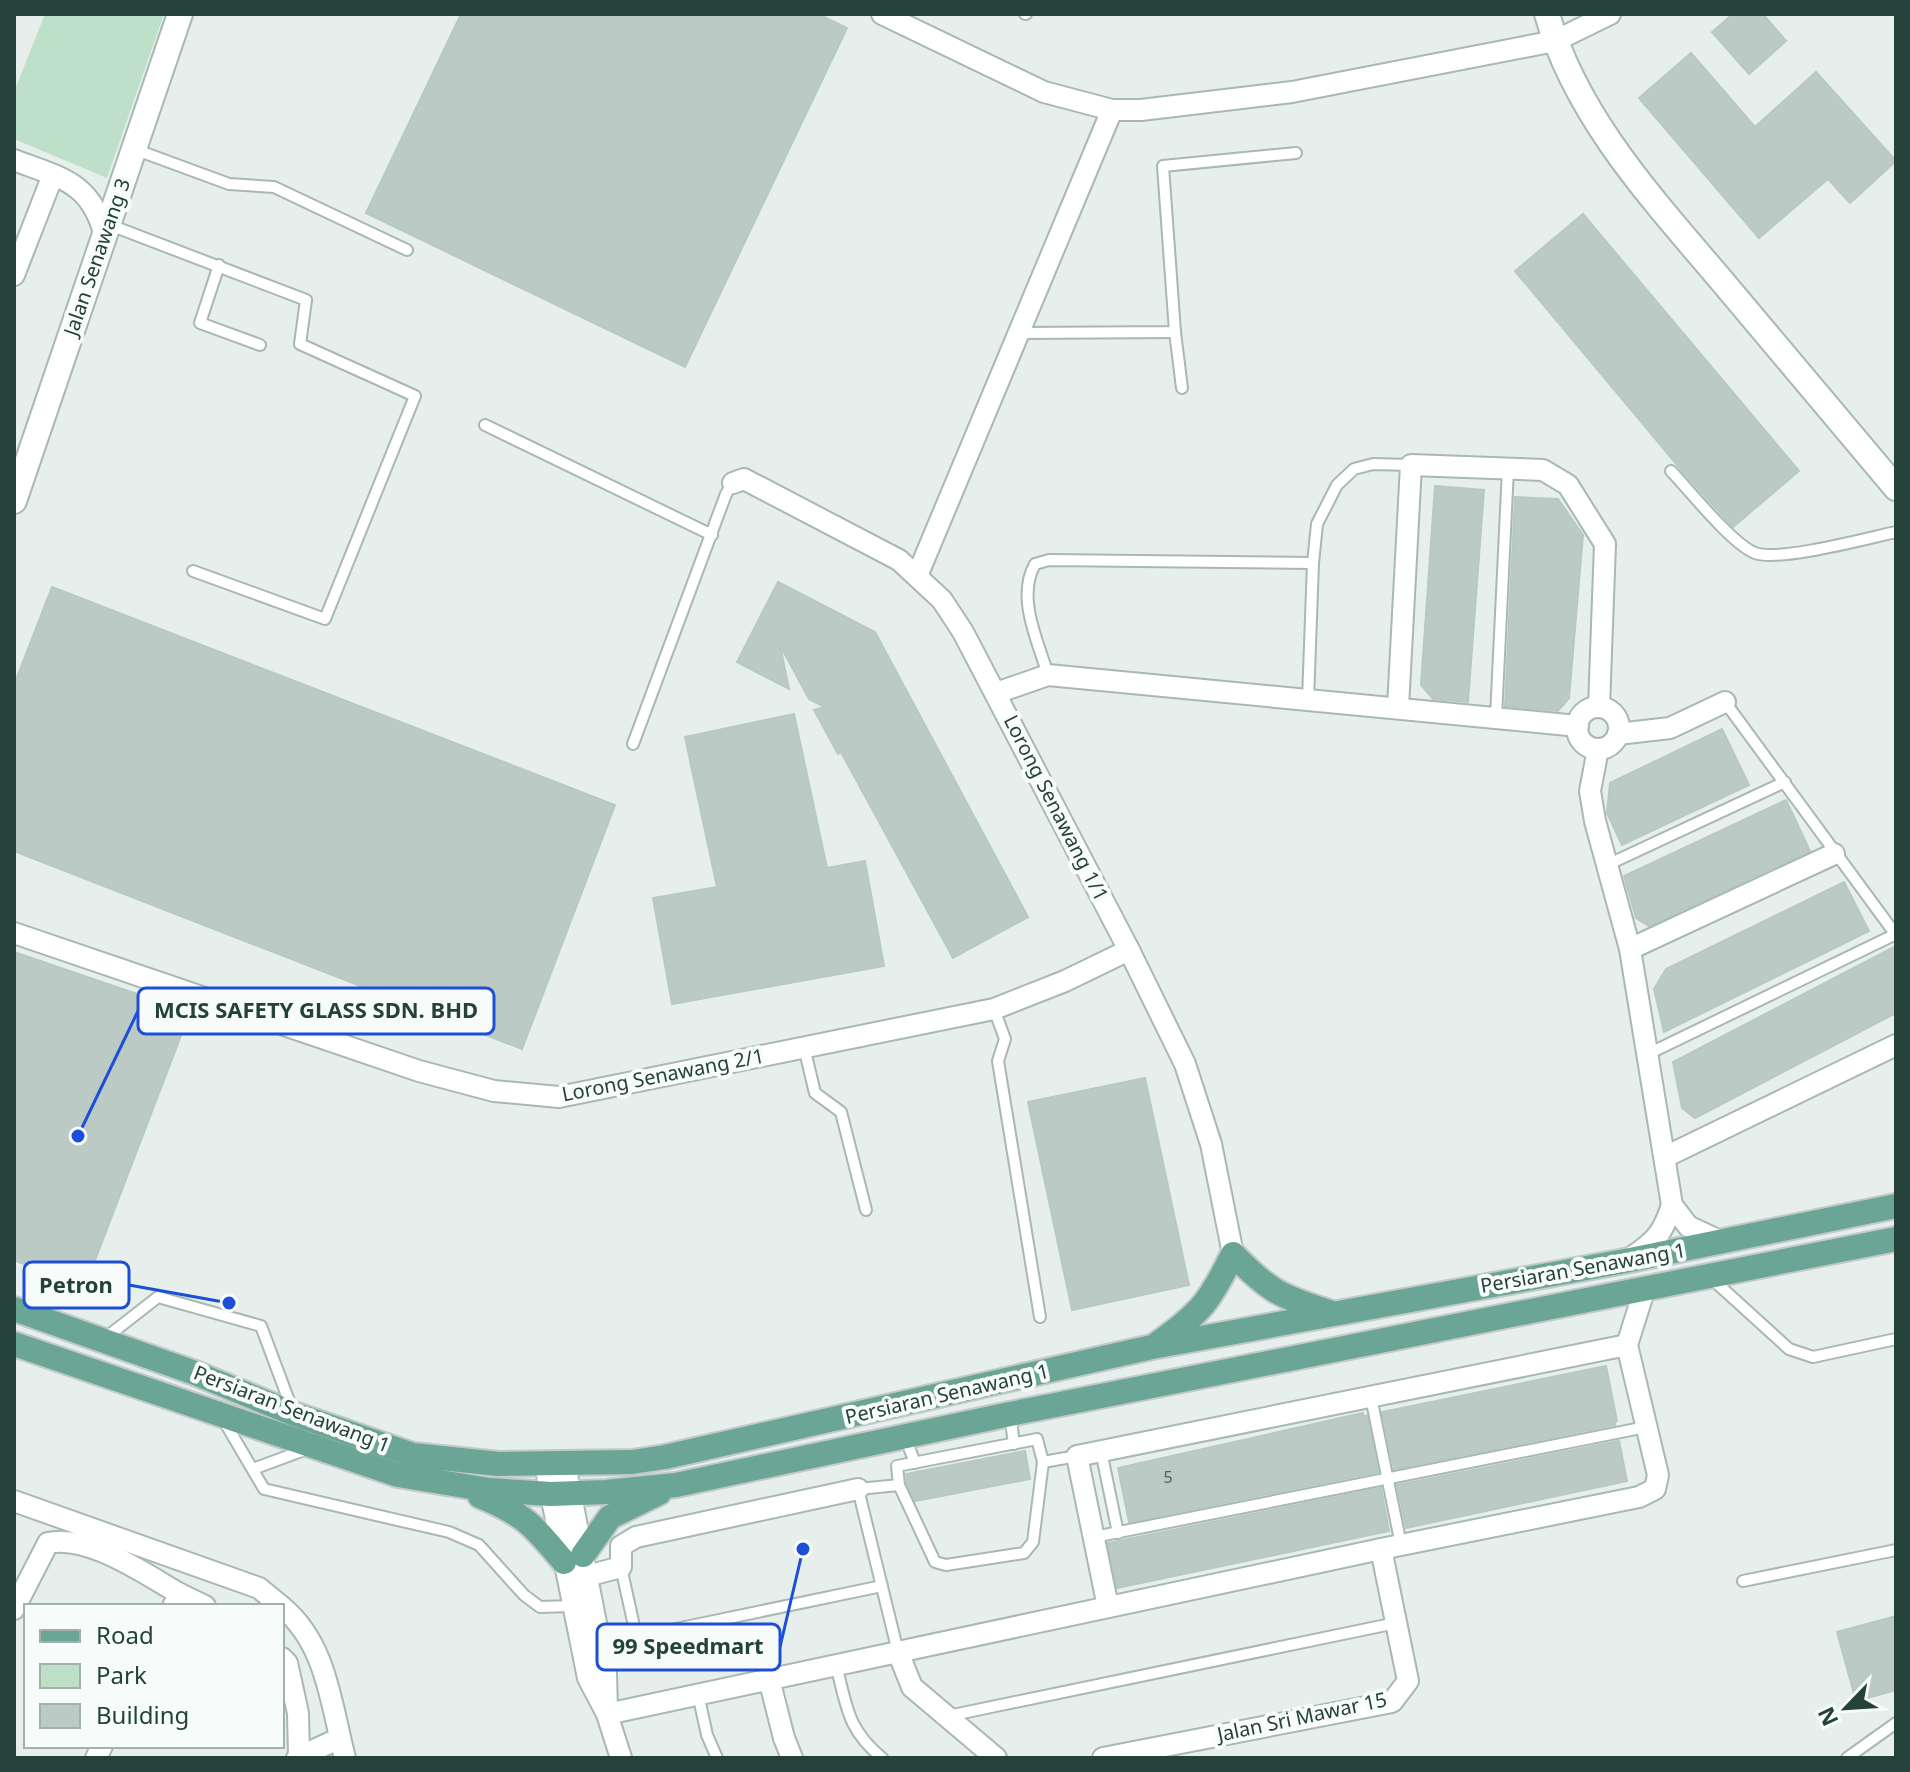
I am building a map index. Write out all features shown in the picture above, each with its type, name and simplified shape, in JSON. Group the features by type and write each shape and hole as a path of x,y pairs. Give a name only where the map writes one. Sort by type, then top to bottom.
{"main road":[{"name":"Persiaran Senawang 1","path":"14,1309 413,1455 499,1464 632,1462 1152,1347 1625,1261 1896,1206"},
{"name":"Persiaran Senawang 1","path":"14,1344 398,1475 489,1490 560,1494 676,1485 1010,1414 1896,1239"},
{"path":"1152,1347 1198,1313 1212,1296 1233,1254 1263,1284 1286,1298 1333,1313"},
{"path":"14,1351 40,1353"},
{"path":"448,1482 519,1513 578,1564 610,1517 676,1485"}],"street":[{"name":"Jalan Senawang 3","path":"14,501 19,475 107,231 180,14"},
{"path":"882,14 1044,92 1112,110 1193,105 1292,92 1555,41 1610,14"},
{"path":"1547,14 1555,41 1599,126 1652,198 1896,488"},
{"path":"917,576 1112,110"},
{"path":"14,160 83,191 107,231"},
{"path":"16,267 53,175"},
{"path":"1398,707 1411,465 1543,470 1568,485 1605,544 1599,707"},
{"name":"Lorong Senawang 1/1","path":"733,483 744,479 899,560 942,600 963,632 1185,1064 1211,1144 1233,1254"},
{"path":"996,693 1048,675 1578,726"},
{"path":"1618,734 1670,728 1725,702"},
{"path":"1599,707 1615,716 1618,734 1611,745 1598,749 1585,744 1578,726 1583,714 1599,707"},
{"path":"1598,749 1590,791 1595,821 1630,949 1672,1205 1664,1228 1653,1243 1625,1261"},
{"path":"1630,949 1834,854"},
{"name":"Lorong Senawang 2/1","path":"14,933 419,1071 494,1091 559,1097 994,1009 1065,981 1129,950"},
{"path":"1665,1157 1896,1045"},
{"path":"1672,1205 1688,1226 1722,1242"},
{"path":"607,1714 1639,1497 1655,1489 1658,1475 1627,1345 1644,1291"},
{"path":"1108,1607 1077,1456 1627,1345"},
{"path":"555,1465 606,1674 607,1714"},
{"path":"578,1564 621,1567 621,1546 636,1537 858,1489"},
{"path":"14,1501 259,1588 279,1604"},
{"path":"14,1609 48,1543 64,1540 120,1560 176,1600"},
{"name":"Jalan Sri Mawar 15","path":"1103,1758 1392,1702 1408,1681 1396,1623 1391,1547"},
{"path":"578,1564 573,1606 588,1678 607,1714 621,1758"},
{"path":"284,1608 320,1656 343,1748 298,1757 298,1713 284,1660"},
{"path":"898,1652 912,1687 996,1758"},
{"path":"769,1679 792,1758"}],"lane":[{"path":"134,149 229,184 274,187 407,250"},
{"path":"1182,388 1163,166 1296,153"},
{"path":"107,231 219,265 306,300 300,344 415,396 325,619 193,571"},
{"path":"219,265 200,323 260,345"},
{"path":"1019,333 1175,332"},
{"path":"485,425 712,535"},
{"path":"1308,700 1317,524 1337,485 1354,469 1373,464 1411,465"},
{"path":"1496,717 1508,469"},
{"path":"1671,471 1742,546 1758,554 1780,554 1896,532"},
{"path":"633,744 733,483"},
{"path":"1048,675 1027,596 1028,577 1035,564 1049,560 1313,563"},
{"path":"1648,1054 1896,935 1725,702"},
{"path":"1607,865 1785,782"},
{"path":"994,1009 1005,1039 998,1061 1040,1317"},
{"path":"804,1047 815,1093 841,1112 866,1210"},
{"path":"1710,1277 1789,1349 1813,1357 1896,1339"},
{"path":"103,1341 158,1297 261,1326 294,1414"},
{"path":"1371,1397 1388,1479 1391,1547"},
{"path":"1010,1414 1014,1444"},
{"path":"221,1416 264,1489 459,1536 479,1545 524,1595 540,1607 573,1606"},
{"path":"1094,1537 1646,1427"},
{"path":"905,1437 915,1463"},
{"path":"1037,1439 1043,1462 1033,1542 1024,1553 946,1565 935,1562 899,1485 897,1466 1014,1444 1037,1439"},
{"path":"253,1469 313,1447"},
{"path":"1101,1451 1118,1533"},
{"path":"1043,1462 1077,1456"},
{"path":"898,1652 858,1489 899,1485"},
{"path":"1743,1581 1896,1550"},
{"path":"621,1567 634,1626 642,1636 882,1586"},
{"path":"946,1717 1396,1623"},
{"path":"836,1665 851,1723 858,1735 882,1758"},
{"path":"698,1694 707,1735 717,1758"},
{"path":"1847,1758 1896,1723"}],"green space":[{"path":"45,14 164,14 107,178 14,139 14,92"}],"building":[{"path":"461,14 818,14 847,28 685,367 366,213"},
{"path":"1733,14 1763,14 1786,41 1749,74 1712,32"},
{"path":"1691,53 1755,127 1816,72 1896,161 1850,203 1828,179 1759,238 1639,98"},
{"path":"1583,214 1799,471 1733,527 1683,472 1515,271"},
{"path":"1435,486 1484,490 1468,702 1433,699 1421,685"},
{"path":"1515,497 1558,499 1583,535 1569,698 1558,711 1505,706"},
{"path":"778,582 875,632 1028,917 953,958 841,752 838,754 814,710 825,707 809,699 780,645 789,689 737,662"},
{"path":"52,587 615,805 522,1049 14,851 14,685"},
{"path":"794,714 827,868 865,861 884,966 672,1004 653,898 717,887 685,737"},
{"path":"1722,729 1749,785 1622,845 1607,813 1610,783"},
{"path":"1786,800 1810,851 1649,926 1636,918 1624,876"},
{"path":"1844,882 1869,931 1664,1032 1654,989 1666,969"},
{"path":"1896,946 1896,1013 1695,1118 1682,1108 1673,1062"},
{"path":"14,952 190,1012 84,1289 14,1260"},
{"path":"1145,1078 1189,1285 1072,1310 1028,1102"},
{"path":"1606,1366 1617,1421 1615,1425 1394,1469 1382,1412"},
{"path":"1363,1413 1367,1416 1378,1472 1129,1522 1118,1468"},
{"path":"1619,1441 1627,1481 1406,1528 1397,1485"},
{"path":"1025,1451 1030,1479 915,1501 907,1483 906,1474"},
{"path":"1381,1488 1389,1531 1117,1588 1108,1543"},
{"path":"1896,1616 1896,1690 1856,1701 1837,1632"}],"place":[{"name":"MCIS SAFETY GLASS SDN. BHD","path":"78,1136"},
{"name":"Petron","path":"229,1303"},
{"name":"99 Speedmart","path":"803,1549"}]}
